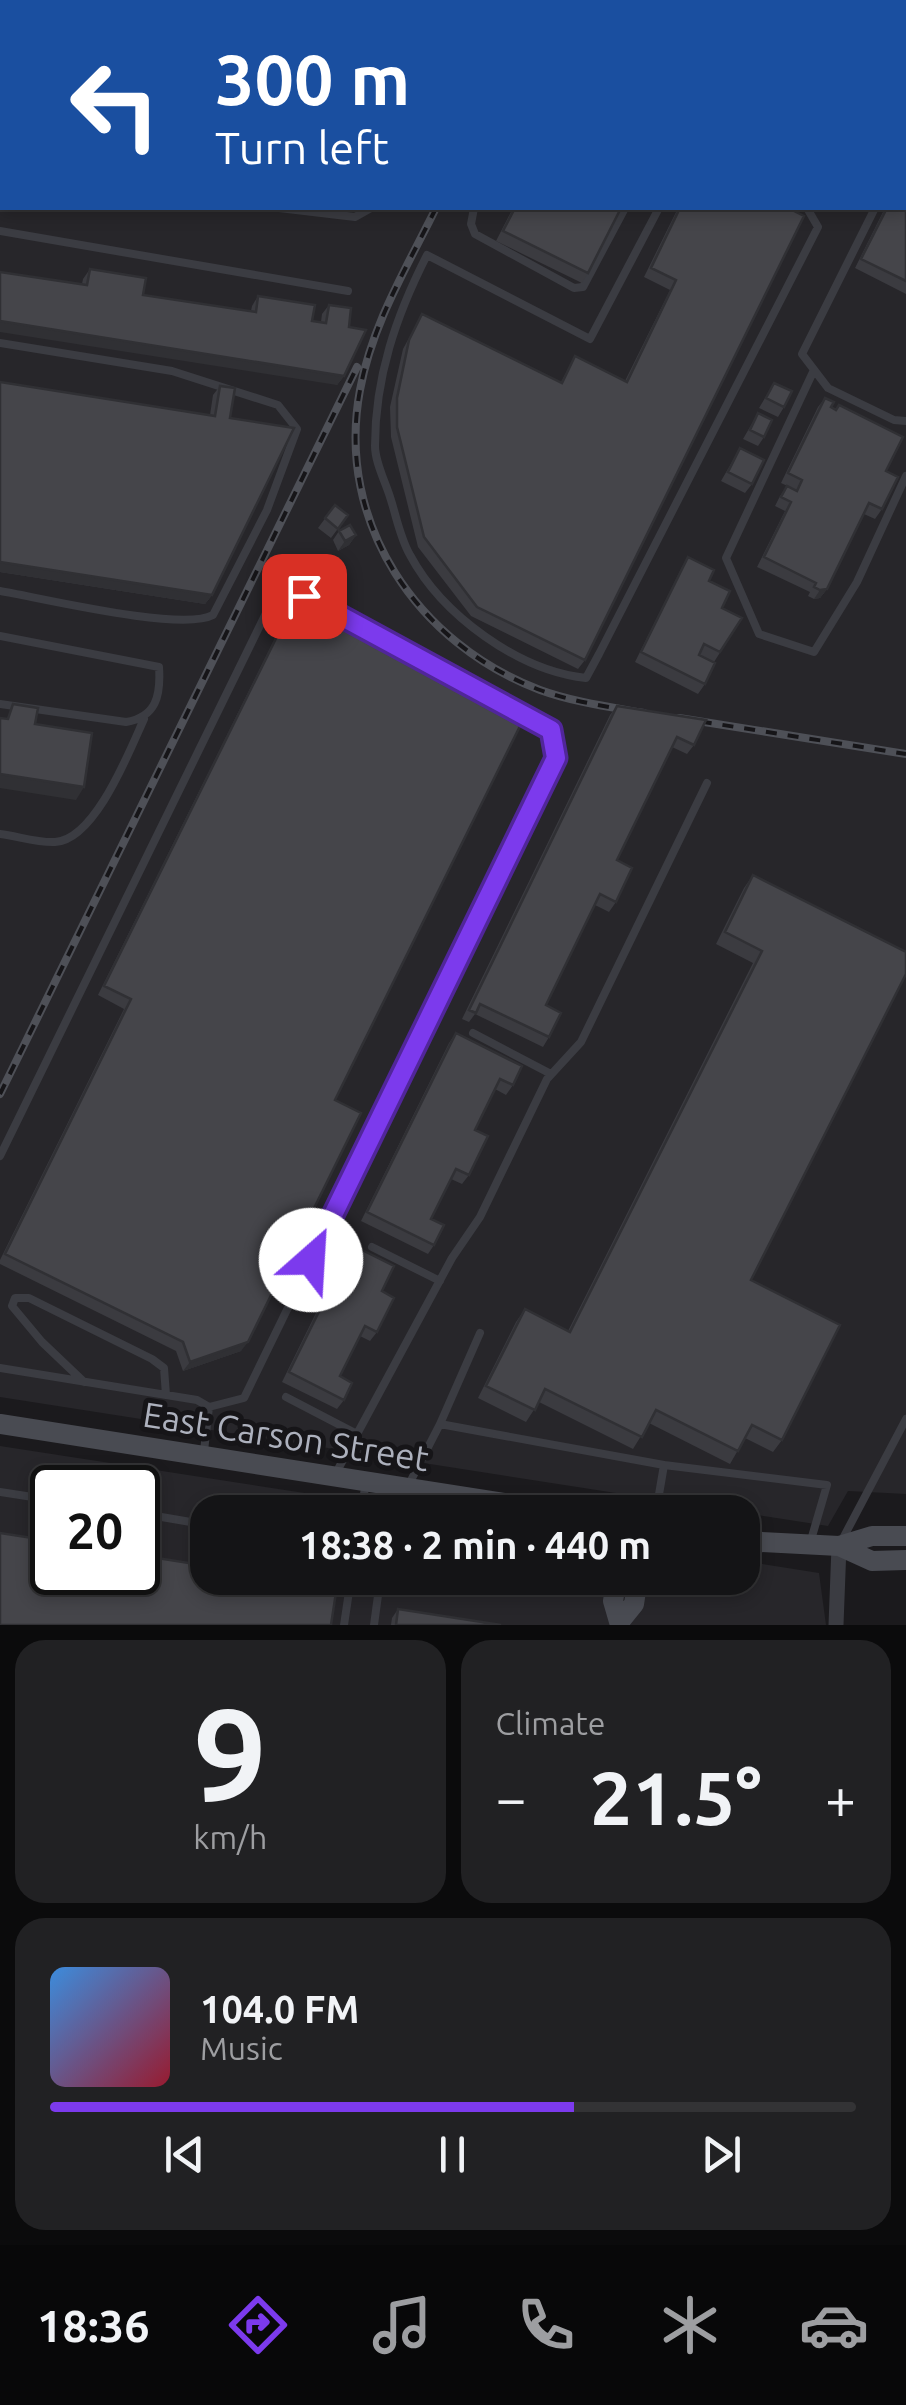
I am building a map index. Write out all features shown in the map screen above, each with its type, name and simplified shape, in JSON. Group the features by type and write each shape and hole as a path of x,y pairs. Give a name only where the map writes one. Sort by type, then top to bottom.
{"main road":[{"name":"East Carson Street","path":"0,1424 452,1495"},
{"path":"760,1542 839,1546 872,1536 906,1536"},
{"path":"839,1546 872,1560 906,1560"},
{"path":"614,1595 620,1622"},
{"path":"620,1622 634,1604 635,1595"}],"street":[{"path":"836,1625 839,1546"}],"lane":[{"path":"296,210 355,217 367,210"},
{"path":"474,210 471,224 475,234 574,288 583,287 624,210"},
{"path":"658,210 590,339 427,256 403,302 379,383 375,451 409,554 444,602 486,636 561,676 586,678 600,654 818,227 808,210"},
{"path":"874,210 802,354 828,388 906,422"},
{"path":"0,231 348,291"},
{"path":"0,344 172,372 278,405 297,429 267,510 219,606 204,620 145,616 0,591"},
{"path":"813,372 726,558 758,634 814,652 856,582 906,476"},
{"path":"0,1156 270,605 304,596 551,730 556,758 244,1398 209,1407 197,1400 0,1368"},
{"path":"0,636 158,666 155,708 144,719 99,808 75,836 55,842 0,834"},
{"path":"0,704 126,722 144,719"},
{"path":"334,1477 440,1281 480,1217 551,1074 580,1042 707,783"},
{"path":"473,1033 551,1074"},
{"path":"372,1247 440,1281"},
{"path":"0,1296 29,1298 152,1360 164,1368 166,1395"},
{"path":"15,1298 12,1306 84,1382"},
{"path":"406,1495 480,1333"},
{"path":"286,1397 357,1434"},
{"path":"203,1456 209,1407"},
{"path":"839,1546 906,1419"},
{"path":"440,1424 664,1464 827,1486 809,1546"},
{"path":"659,1495 664,1464"},
{"path":"364,1495 366,1482"},
{"path":"0,1492 30,1497"},
{"path":"160,1517 190,1521"},
{"path":"344,1625 348,1595"},
{"path":"374,1625 378,1595"}],"shaded area":[{"path":"0,210 906,210 906,1494 848,1491 828,1526 760,1515 760,1495 629,1495 0,1397"},
{"path":"0,1446 123,1465 30,1465 30,1595 160,1595 160,1471 318,1495 190,1495 190,1595 760,1595 760,1564 819,1573 826,1625 0,1625"}],"building":[{"path":"514,210 620,210 588,273 503,231"},
{"path":"679,210 792,210 804,216 585,660 477,607 424,537 397,427 397,398 409,340 422,314 562,383 575,356 627,382 676,280 651,268"},
{"path":"886,210 906,210 906,281 861,259"},
{"path":"90,269 146,278 143,295 256,312 258,296 315,305 312,321 326,323 329,305 351,308 349,327 366,330 344,376 0,321 0,272 87,285"},
{"path":"0,382 215,416 220,386 235,388 230,418 294,428 212,595 0,562"},
{"path":"774,383 792,391 784,407 766,398"},
{"path":"825,398 834,402 831,407 836,410 839,405 903,437 886,471 898,477 882,509 869,503 827,589 820,590 814,587 816,583 764,557 791,502 781,497 787,486 797,491 802,480 788,473"},
{"path":"758,413 772,420 764,437 750,430"},
{"path":"740,448 764,460 752,484 728,472"},
{"path":"335,505 348,515 338,529 325,518"},
{"path":"350,525 356,535 345,541 339,531"},
{"path":"688,557 714,570 709,581 730,591 722,608 742,618 720,652 704,644 699,655 715,663 705,684 641,652"},
{"path":"294,602 525,716 335,1100 361,1113 248,1342 190,1362 183,1342 5,1254 131,999 104,986"},
{"path":"13,704 38,708 35,724 92,733 84,787 0,774 0,718 8,719"},
{"path":"617,706 706,720 694,745 677,737 617,860 632,868 616,902 600,894 546,1005 561,1013 549,1037 480,1004 476,1013 469,1010"},
{"path":"753,875 906,952 906,974 751,1280 840,1325 782,1440 752,1425 738,1451 656,1410 642,1437 545,1389 535,1410 486,1386 525,1309 570,1332 762,951 725,932"},
{"path":"456,1033 522,1066 513,1085 500,1079 475,1130 488,1136 469,1175 456,1169 431,1219 444,1225 434,1245 367,1212"},
{"path":"352,1245 394,1266 382,1291 394,1298 377,1332 365,1326 340,1376 352,1383 344,1400 289,1372"},
{"path":"0,1533 30,1538 30,1595 160,1595 160,1558 190,1563 190,1595 336,1595 331,1625 0,1625"},
{"path":"398,1609 501,1625 396,1625"}],"railway":[{"path":"435,210 382,319 360,390 356,439 360,487 374,531 395,573 423,610 457,642 496,669 553,694 644,713"},
{"path":"0,1094 357,367"},
{"path":"679,718 906,754"}],"route":[{"path":"304,596 551,730 556,758 311,1260"}]}
